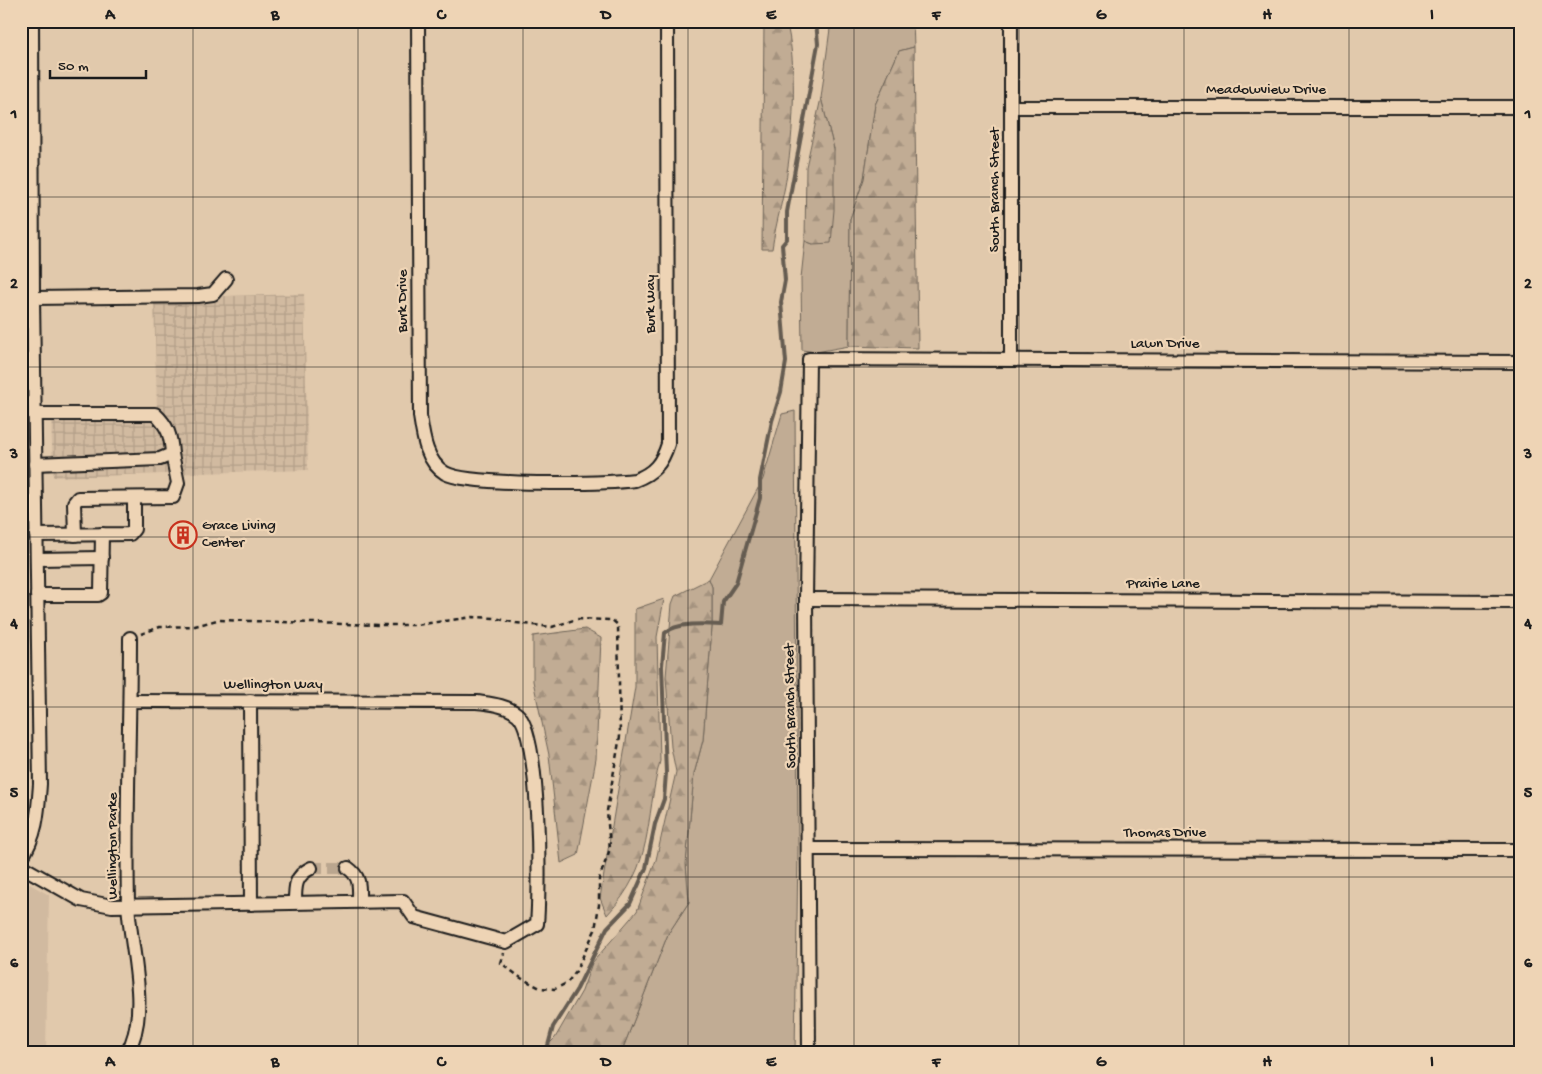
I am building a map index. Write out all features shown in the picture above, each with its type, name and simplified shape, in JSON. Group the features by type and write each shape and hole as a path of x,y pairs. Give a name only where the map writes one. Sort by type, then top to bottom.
{"street":[{"path":"21,859 34,837 39,807 35,414 27,312 33,298 27,249 27,56 32,21"},
{"name":"Burk Drive","path":"418,21 420,416 424,443 431,458 444,473 462,479 544,482"},
{"name":"Burk Way","path":"544,482 635,480 646,476 656,469 664,458 668,444 667,21"},
{"name":"South Branch Street","path":"1011,21 1011,359"},
{"name":"Meadowview Drive","path":"1011,107 1521,107"},
{"path":"33,298 198,296 214,294 226,279"},
{"name":"South Branch Street","path":"809,359 806,599 809,1053"},
{"name":"Lawn Drive","path":"809,359 1521,362"},
{"path":"35,414 155,414 166,423 171,437 172,454 178,483 172,496 76,500 75,534"},
{"path":"36,464 160,459 172,454"},
{"path":"36,535 130,534 133,532 134,498"},
{"path":"37,595 98,595 102,590 102,534"},
{"path":"37,559 102,558"},
{"name":"Prairie Lane","path":"806,599 1521,602"},
{"name":"Wellington Parke","path":"127,1053 135,1032 138,988 128,905 130,638"},
{"name":"Wellington Way","path":"130,701 477,702 498,704 518,714 528,733 538,820 540,895 537,924 506,942"},
{"path":"250,701 251,904"},
{"name":"Thomas Drive","path":"809,848 1521,850"},
{"path":"21,866 81,900 112,906 403,901 414,917 506,942"},
{"path":"295,902 295,883 301,873 311,868"},
{"path":"348,868 356,874 359,880 359,901"}],"path":[{"path":"130,638 160,627 195,626 217,620 416,625 473,617 495,618 516,623 552,627 577,619 612,620 618,625 620,736 607,811 610,849 599,879 599,905 595,930 576,970 567,983 555,990 540,988 521,978 501,963 506,942"}],"shaded area":[{"path":"21,88 23,334 21,334"},
{"path":"304,294 308,470 53,477 51,415 157,412 154,298"},
{"path":"26,882 49,895 46,1053 27,1053 21,1049 21,888"}],"green space":[{"path":"764,21 786,21 793,74 793,113 790,150 785,187 772,249 762,249"},
{"path":"831,21 913,21 914,47 899,51 875,105 864,179 850,219 849,346 816,352 802,350 801,278 805,241 813,244 834,149 821,98"},
{"path":"914,47 918,348 849,346 850,219 864,179 875,105 899,51"},
{"path":"821,98 834,149 834,210 831,243 813,244 805,241 806,167"},
{"path":"21,334 25,816 21,823"},
{"path":"795,411 798,849 795,1053 618,1053 623,1048 668,934 689,902 686,864 694,774 703,740 712,627 712,587 709,579 763,479 782,414"},
{"path":"709,579 712,587 712,627 703,740 694,774 686,864 689,902 668,934 623,1048 618,1053 540,1053 555,1038 582,991 592,963 637,911 656,860 676,772 671,747 666,677 672,604 675,596"},
{"path":"664,599 657,637 660,761 646,842 633,878 607,915 600,898 635,687 635,609"},
{"path":"585,629 601,638 596,759 578,855 561,863 549,755 533,681 533,636"}],"waterway":[{"path":"546,1053 553,1027 577,989 607,928 630,904 646,868 655,824 664,799 666,773 662,666 665,633 670,629 684,625 721,625 723,602 736,583 760,498 760,480 772,421 781,392 786,362 781,302 785,280 782,245 787,239 787,212 818,44 816,21"}],"tunnel":[{"path":"311,868 348,868"}],"place":[{"name":"Grace Living Center","path":"183,535"}]}
